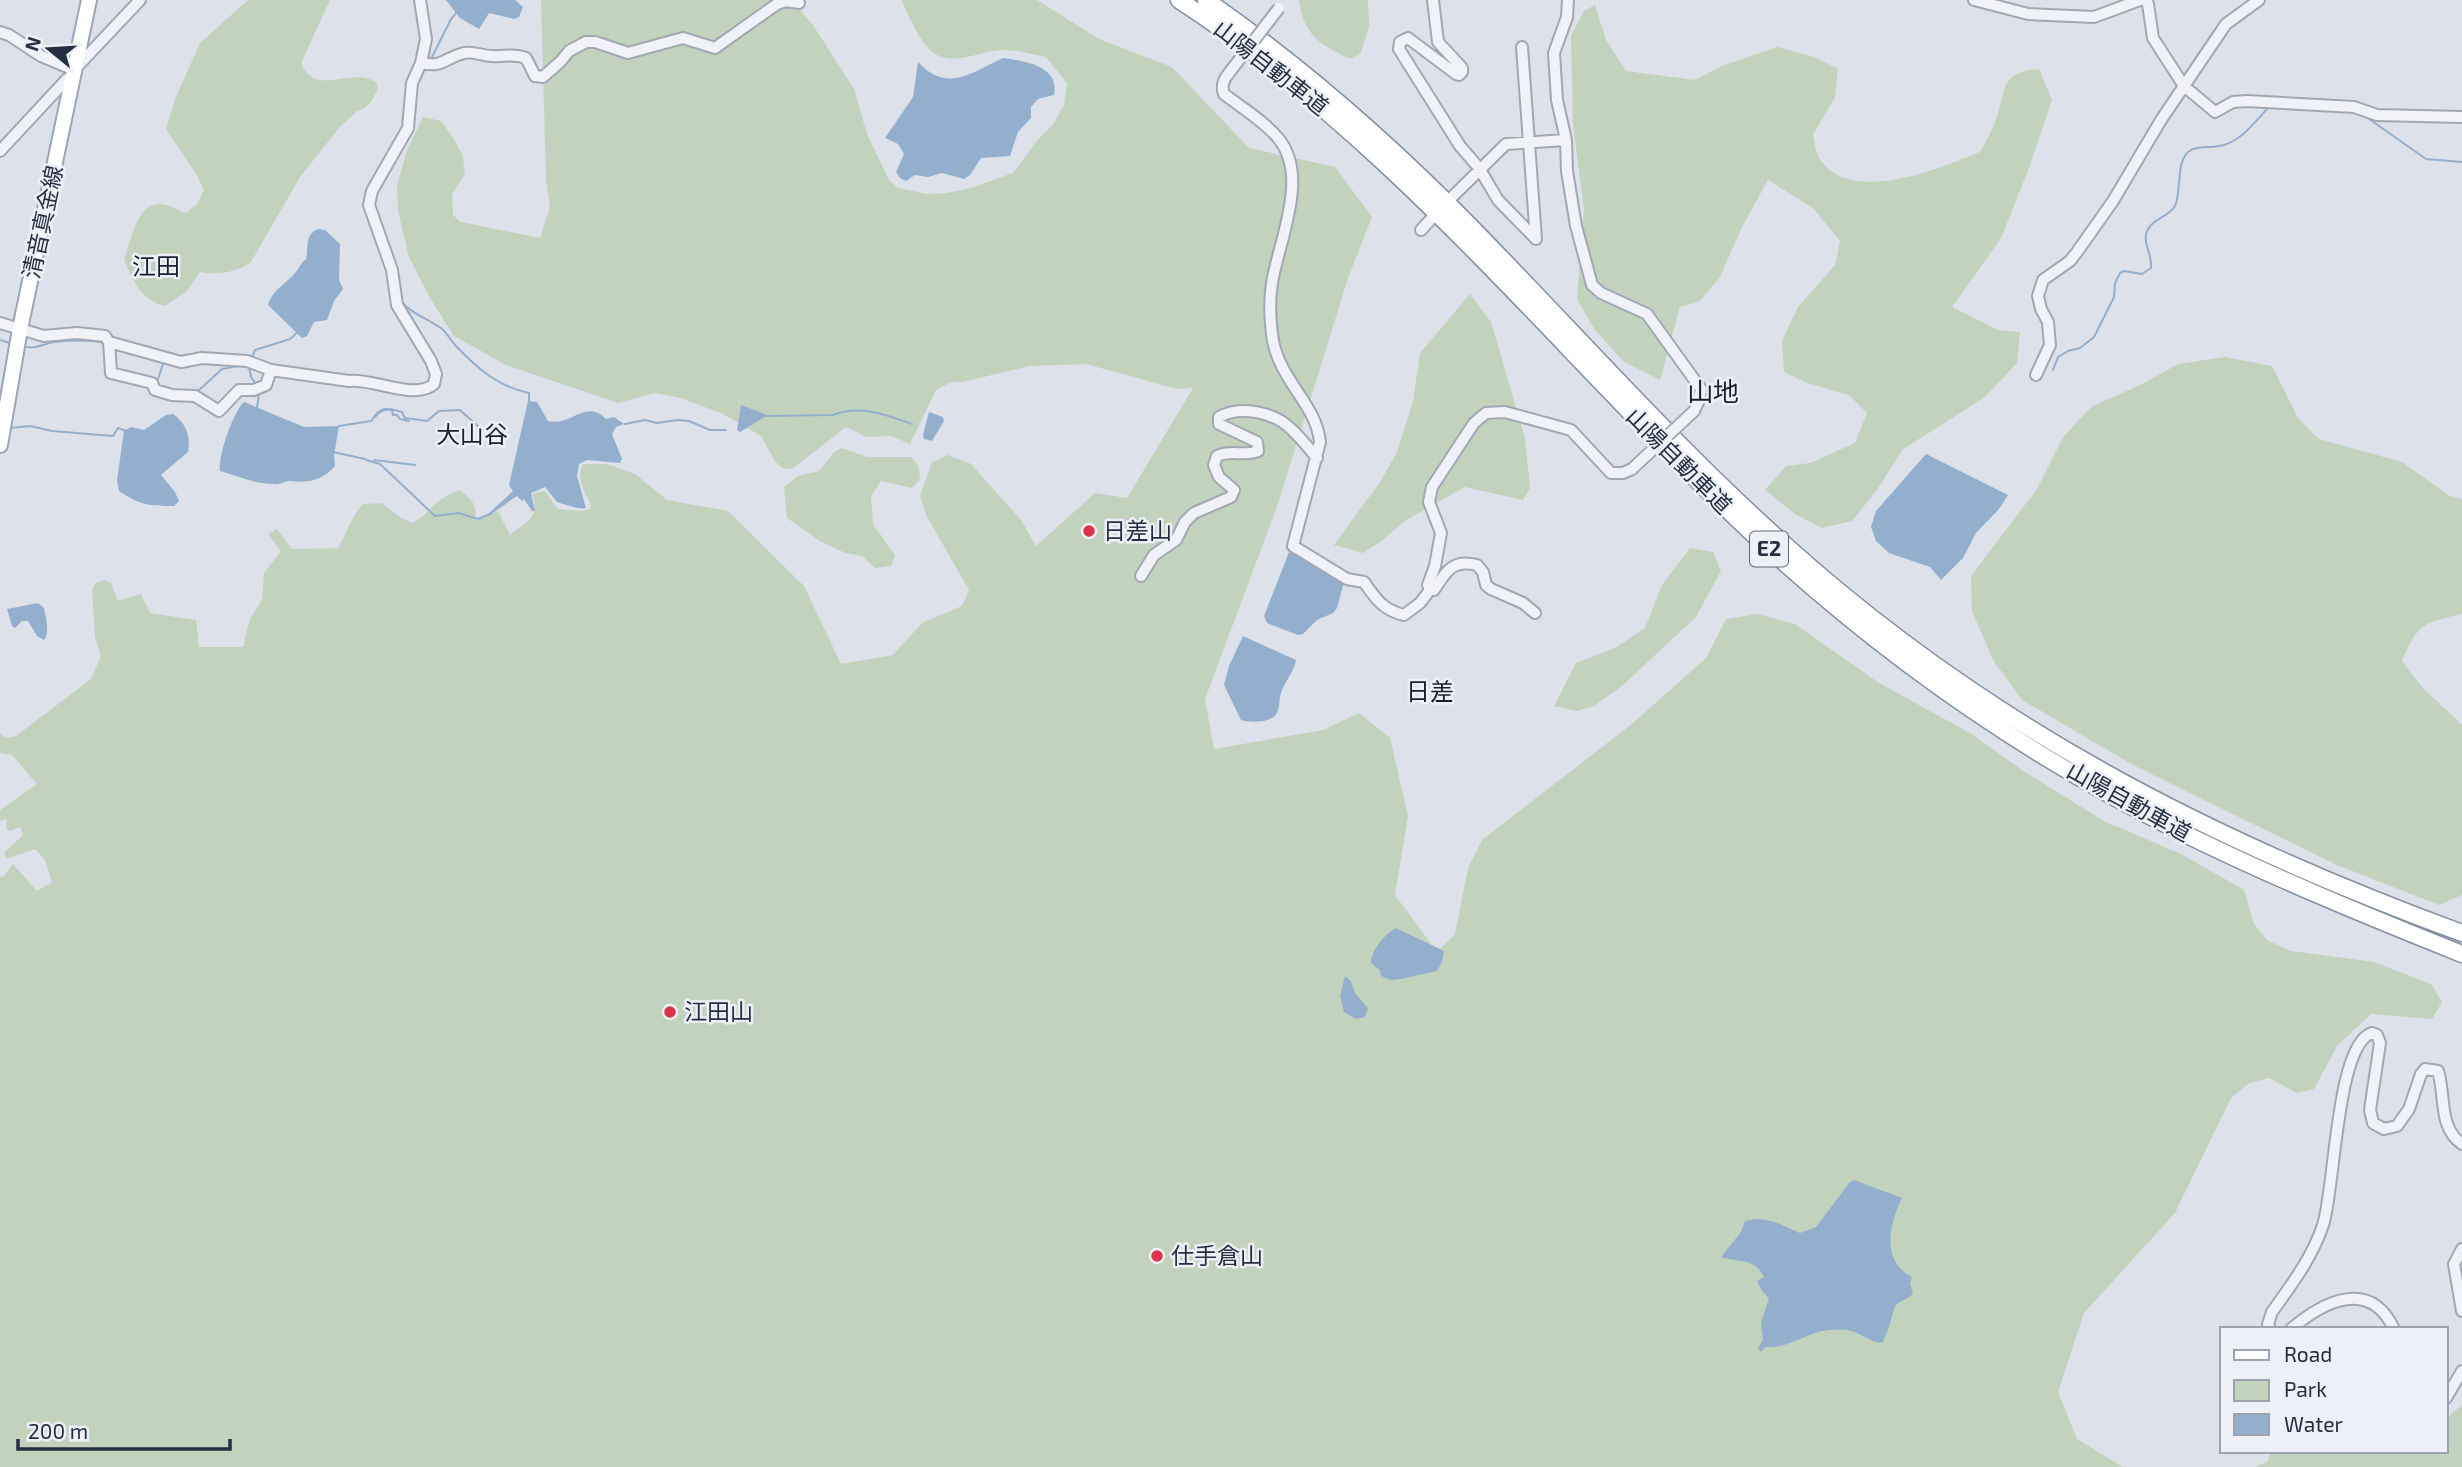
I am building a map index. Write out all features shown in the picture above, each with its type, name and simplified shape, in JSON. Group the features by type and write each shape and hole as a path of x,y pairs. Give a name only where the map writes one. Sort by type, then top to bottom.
{"highway":[{"name":"山陽自動車道","path":"1180,0 1258,55 1334,117 1459,235 1691,475 1821,595 1931,681 2014,737 2175,829 2303,889 2462,954"},
{"name":"山陽自動車道","path":"1206,0 1329,94 1397,155 1469,225 1740,504 1830,584 1938,669 2031,731 2182,815 2308,873 2462,933"}],"main road":[{"name":"清音真金線","path":"0,445 5,389 20,330 89,0"}],"street":[{"path":"0,151 140,0"},
{"path":"109,342 181,362 202,358 247,361 271,370 361,380 400,389 421,390 434,384 435,370 397,305 392,270 369,205 372,191 408,128 412,83 421,63 426,39 420,0"},
{"path":"1433,0 1438,43 1462,68 1460,75 1408,38 1400,42 1399,49 1460,146 1479,169 1498,200 1536,239 1522,47"},
{"path":"1430,590 1428,585 1435,566 1441,533 1429,502 1432,486 1474,423 1486,413 1505,412 1571,430 1611,472 1623,473 1632,469 1694,411 1699,400 1700,389 1647,314 1601,293 1592,285 1576,226 1567,171 1566,140 1557,100 1554,53 1567,17 1568,0"},
{"path":"1974,0 2028,14 2094,17 2142,0 2148,4 2152,38 2184,86 2215,112 2233,102 2247,101 2354,107 2377,115 2462,117"},
{"path":"2036,376 2050,345 2048,322 2038,296 2043,280 2070,261 2077,252 2113,201 2226,23 2259,0"},
{"path":"421,63 435,66 460,54 472,52 491,57 517,55 526,58 535,76 543,77 569,51 586,42 595,42 628,53 683,38 715,48 777,5 786,1 799,3"},
{"path":"1282,4 1229,73 1222,88 1224,94 1278,137 1290,156 1293,167 1287,219 1272,281 1270,324 1280,366 1319,429 1320,442 1293,546 1347,579 1364,582 1380,606 1392,612 1404,615 1420,603 1430,590 1434,590 1440,578 1463,562 1477,565 1483,572 1486,585 1491,589 1523,603 1535,613"},
{"path":"82,31 83,37 89,43 100,42"},
{"path":"0,32 73,73"},
{"path":"1451,198 1506,144 1566,140"},
{"path":"1421,230 1432,218"},
{"path":"0,323 44,336 105,336 109,342 111,373 152,383 155,390 162,392 195,396 219,411 239,390 254,390 266,385 271,370"},
{"path":"1141,576 1154,555 1176,540 1185,522 1194,513 1231,497 1234,491 1219,477 1214,465 1217,456 1226,452 1246,454 1258,451 1257,442 1219,424 1219,417 1234,412 1251,411 1276,419 1290,427 1317,458"},
{"path":"2269,1327 2272,1312 2310,1256 2325,1221 2346,1078 2358,1045 2365,1035 2377,1035 2379,1043 2370,1110 2373,1123 2384,1129 2397,1126 2409,1110 2421,1074 2425,1069 2433,1069 2438,1071 2441,1079 2443,1112 2447,1126 2454,1139 2462,1144"},
{"path":"2462,1248 2454,1264 2462,1311"},
{"path":"2293,1327 2324,1305 2357,1299 2377,1304 2393,1327"},
{"path":"2448,1395 2462,1371"}],"green space":[{"path":"248,0 330,0 301,63 316,79 367,78 377,83 377,90 371,102 339,128 300,177 251,262 227,272 200,272 187,291 165,306 150,300 144,294 134,282 124,259 145,210 151,205 159,204 186,213 197,204 204,190 166,129 175,99 200,43"},
{"path":"541,0 792,0 813,25 854,89 867,134 889,180 898,188 927,194 947,193 971,188 1013,173 1054,123 1064,105 1067,83 1046,57 1019,51 993,51 954,59 936,54 921,38 901,0 1037,0 1099,39 1172,67 1249,148 1335,167 1372,217 1348,278 1278,504 1205,699 1214,749 1323,730 1359,713 1390,738 1408,816 1395,895 1437,952 1455,934 1468,868 1482,840 1633,723 1706,658 1726,619 1758,614 1795,624 1879,683 1970,733 2025,772 2104,821 2181,854 2244,890 2254,924 2267,940 2291,951 2374,962 2431,984 2442,1002 2432,1019 2371,1014 2337,1046 2314,1089 2297,1093 2269,1078 2249,1083 2231,1098 2175,1213 2084,1313 2058,1392 2077,1439 2123,1467 0,1467 0,877 3,877 13,864 37,891 52,882 45,860 35,849 7,859 4,853 23,835 20,827 10,831 6,828 7,819 0,821 0,810 37,784 12,755 0,753 0,733 6,738 16,736 91,679 101,656 95,637 92,589 96,583 104,580 111,583 118,601 141,594 150,613 196,620 199,647 243,647 250,619 262,600 264,573 281,551 268,534 277,529 292,549 338,548 363,504 382,503 412,523 440,500 459,490 473,503 476,521 498,511 510,535 531,518 535,508 532,494 545,491 558,509 590,509 591,505 581,480 581,469 583,464 607,464 635,474 667,500 728,511 804,586 841,664 893,655 922,623 962,606 969,590 926,515 920,496 932,462 948,455 971,464 1021,520 1036,546 1095,493 1127,498 1193,388 1177,389 1086,364 1029,366 963,382 951,382 936,390 910,444 891,436 867,437 846,427 792,469 782,468 775,461 761,436 723,414 681,398 655,393 618,403 506,365 454,336 409,257 398,211 397,186 407,150 423,117 441,121 463,157 465,174 452,194 453,215 461,222 540,238 550,207 546,179"},
{"path":"1299,0 1368,0 1369,26 1361,53 1351,59 1322,44 1309,31"},
{"path":"1595,5 1606,40 1626,71 1695,80 1722,66 1777,47 1815,57 1838,69 1835,97 1813,135 1821,161 1836,174 1854,180 1875,182 1898,179 1980,152 2010,80 2026,71 2039,69 2052,100 2029,168 2001,238 1952,307 1998,330 2020,332 2017,363 1985,397 1902,450 1877,490 1852,521 1822,528 1795,514 1765,490 1786,466 1810,463 1855,443 1867,413 1849,395 1807,383 1784,372 1782,341 1798,307 1835,265 1840,241 1813,208 1768,180 1741,229 1720,277 1700,301 1680,307 1660,380 1623,361 1595,330 1577,299 1584,210 1573,124 1571,36 1584,11"},
{"path":"1470,294 1491,322 1525,438 1530,488 1523,500 1465,487 1406,520 1363,553 1334,545 1380,482 1397,452 1413,401 1420,353"},
{"path":"2225,357 2272,366 2298,418 2319,439 2402,462 2450,496 2462,499 2462,614 2423,627 2412,639 2402,661 2422,687 2462,725 2462,895 2439,905 2337,865 2210,803 2133,765 2022,700 1993,660 1972,611 1971,576 2037,489 2063,437 2091,407 2178,364"},
{"path":"842,448 867,457 911,457 919,467 920,480 912,488 881,481 871,496 873,524 895,555 891,566 875,568 862,556 845,553 820,541 787,518 784,487 798,476 819,471 834,452"},
{"path":"1690,548 1713,552 1721,571 1696,617 1622,686 1594,706 1577,711 1554,706 1576,663 1615,648 1645,628 1662,585"},
{"path":"2462,1405 2462,1467 2255,1467 2268,1461 2270,1453 2448,1453 2448,1417"}],"water":[{"path":"446,0 515,0 523,7 519,17 514,19 489,13 479,29 460,18"},
{"path":"1003,58 1039,67 1052,77 1054,85 1054,95 1038,99 1031,107 1031,118 1018,132 1010,156 981,158 970,175 964,179 942,173 928,177 915,175 906,181 900,178 896,172 904,154 898,144 885,138 913,97 918,62 939,77 950,78 971,74"},
{"path":"318,229 325,230 340,244 339,280 343,289 334,301 327,320 314,322 307,336 302,338 268,305 276,291 306,259 309,238"},
{"path":"528,401 537,402 548,421 556,422 592,411 606,419 614,417 624,424 616,427 612,434 622,459 620,463 587,460 579,464 577,476 586,508 557,502 545,487 531,493 535,511 532,511 524,499 522,501 517,496 490,515 489,513 513,491 509,485"},
{"path":"244,402 304,427 339,426 335,466 314,480 276,484 253,481 220,471 227,435"},
{"path":"741,405 766,416 740,432 737,430"},
{"path":"929,412 943,417 944,421 932,441 924,439 923,435"},
{"path":"173,414 187,430 188,452 161,475 179,501 174,506 139,502 119,491 117,480 124,431 131,427 144,430 166,415"},
{"path":"1926,454 2008,495 1999,509 1976,533 1963,558 1941,580 1930,567 1889,553 1876,541 1871,527 1876,511"},
{"path":"1289,552 1312,562 1344,582 1333,613 1317,620 1303,634 1298,635 1267,623 1264,616"},
{"path":"38,603 44,608 46,620 47,633 44,640 37,636 28,621 22,621 15,628 12,626 7,609"},
{"path":"1243,636 1296,660 1282,690 1277,713 1271,719 1255,722 1241,720 1224,685 1229,666"},
{"path":"1396,928 1444,951 1437,971 1391,980 1381,976 1380,970 1371,963 1373,953 1387,934"},
{"path":"1345,976 1368,1008 1365,1017 1356,1019 1344,1012 1340,996"},
{"path":"1854,1180 1902,1198 1894,1219 1890,1242 1896,1262 1912,1277 1910,1283 1913,1294 1895,1307 1882,1343 1849,1330 1829,1330 1782,1345 1766,1347 1760,1352 1758,1348 1763,1340 1761,1322 1769,1298 1757,1281 1764,1277 1751,1263 1721,1257 1741,1232 1745,1221 1767,1220 1800,1233 1816,1227"}],"waterway":[{"path":"431,59 457,12"},
{"path":"417,86 424,71"},
{"path":"413,127 416,102"},
{"path":"2053,370 2058,357 2080,348 2094,337 2114,297 2115,283 2120,273 2124,271 2142,274 2151,268 2147,231 2175,206 2181,167 2186,154 2194,149 2234,141 2269,107"},
{"path":"2365,116 2426,159 2462,162"},
{"path":"384,233 394,261"},
{"path":"401,301 442,329 454,344 489,376 507,386 529,393 529,401"},
{"path":"252,357 255,350 290,339 298,332"},
{"path":"0,340 10,343"},
{"path":"27,347 67,341 102,342"},
{"path":"9,432 24,347"},
{"path":"157,382 163,364 158,361"},
{"path":"197,392 222,369 238,366"},
{"path":"249,367 256,384"},
{"path":"257,408 259,393"},
{"path":"372,420 385,409 402,412 405,418 427,421 439,411 460,410 481,429"},
{"path":"375,417 382,411 392,410 393,415 409,421"},
{"path":"765,416 833,415 853,410 883,414 912,424"},
{"path":"625,424 645,420 657,423 677,420 689,421 710,430 726,430"},
{"path":"339,426 371,421"},
{"path":"10,428 30,426 52,431 113,436 118,428 126,431"},
{"path":"333,452 365,459"},
{"path":"366,460 380,464 435,516 459,513 478,519 490,514"},
{"path":"374,460 415,465"}],"place":[{"name":"日差山","path":"1089,531"},
{"name":"江田山","path":"670,1012"},
{"name":"仕手倉山","path":"1157,1256"}],"district":[{"name":"江田","path":"156,267"},
{"name":"山地","path":"1713,392"},
{"name":"大山谷","path":"472,435"},
{"name":"日差","path":"1430,692"}]}
